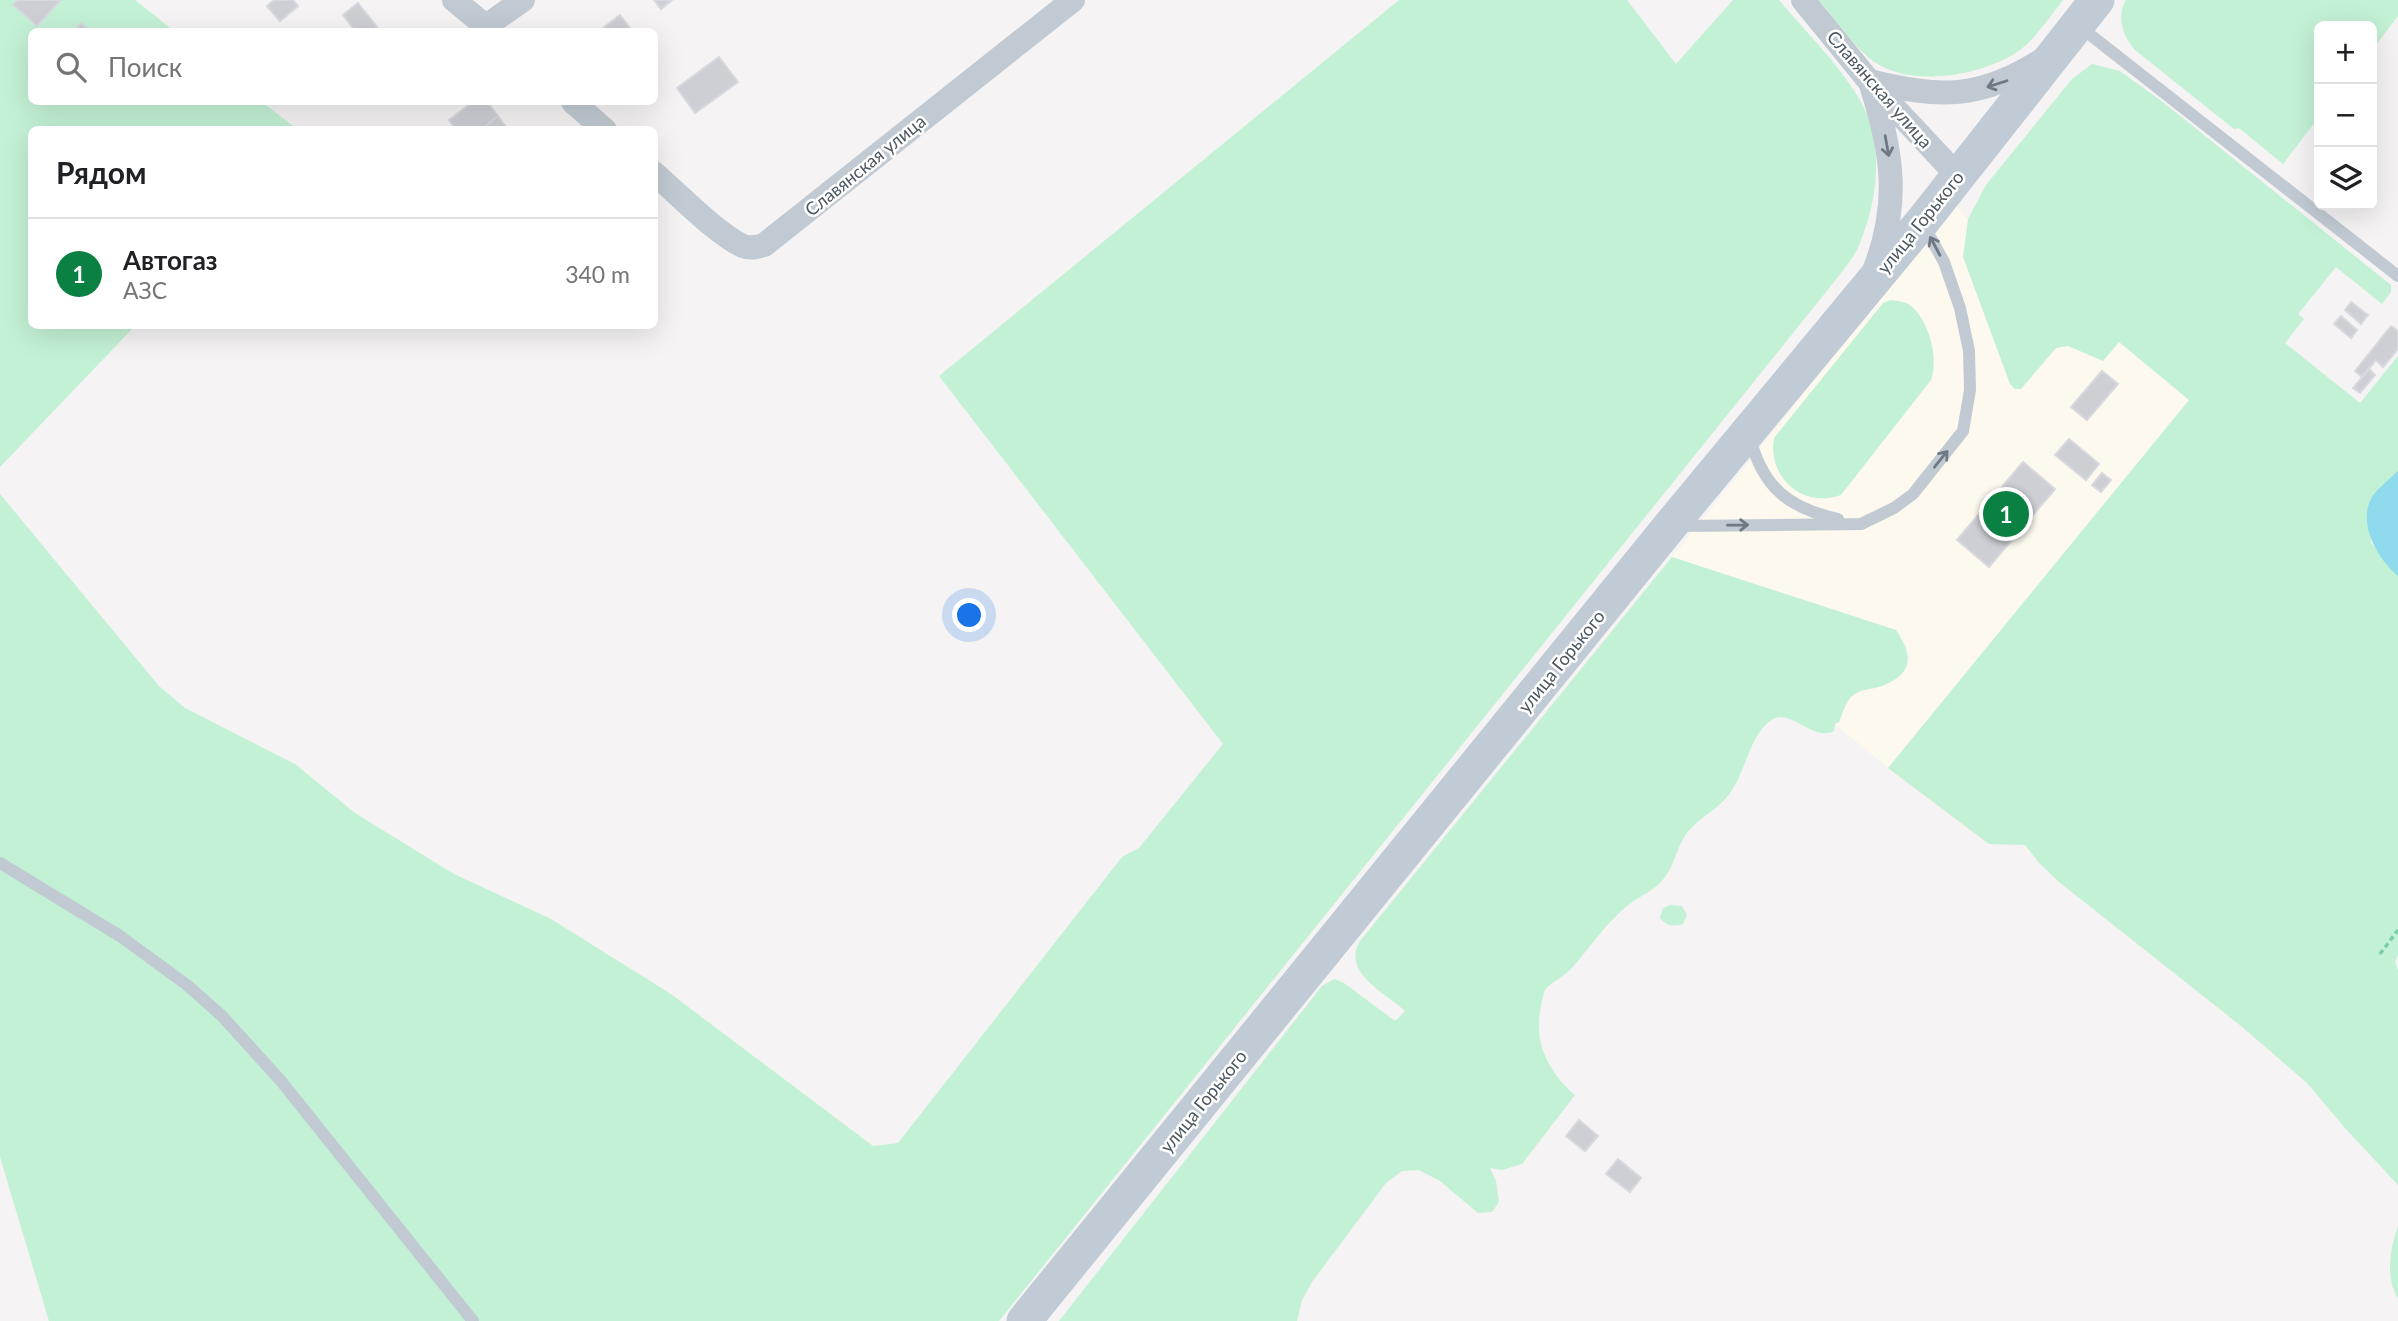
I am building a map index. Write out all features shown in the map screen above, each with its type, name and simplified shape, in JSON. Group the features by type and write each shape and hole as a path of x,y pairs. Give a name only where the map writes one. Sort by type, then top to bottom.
{"main road":[{"name":"улица Горького","path":"1024,1321 1670,526 1922,222 2077,25"}],"street":[{"path":"454,0 488,28"},
{"path":"490,28 523,0"},
{"name":"Славянская улица","path":"658,176 722,232 744,246 753,248 764,245 1073,0"},
{"name":"Славянская улица","path":"1804,0 1870,81 1958,176"},
{"path":"1869,285 1888,226 1892,196 1883,122 1870,81 1929,93 1978,89 2002,83 2020,74 2077,25"},
{"path":"576,105 600,126"}],"lane":[{"path":"2077,25 2398,276"},
{"path":"1670,526 1861,524 1894,508 1913,494 1963,431 1968,410 1969,351 1960,308 1944,262 1922,222"},
{"path":"1748,431 1754,456 1778,492 1795,505 1861,524"},
{"path":"0,863 120,936 187,985 222,1016 281,1081 473,1321"}],"path":[{"path":"2380,954 2398,930"}],"shaded area":[{"path":"1956,205 2068,346 2103,361 2119,342 2189,400 1888,768 1835,724 1839,722 1852,696 1896,679 1907,667 1910,658 1906,645 1896,630 1672,557"}],"green space":[{"path":"0,0 135,0 170,28 28,28 28,105 266,105 293,126 28,126 28,329 132,329 0,467"},
{"path":"1399,0 1627,0 1676,64 1733,0 1779,0 1842,73 1868,117 1876,154 1876,173 1866,228 1855,253 1838,277 999,1321 49,1321 0,1157 0,494 159,686 185,708 295,764 355,813 454,874 551,919 671,994 873,1146 898,1143 1122,857 1139,848 1223,744 939,376"},
{"path":"1819,0 2063,0 2030,41 2010,56 1970,72 1925,76 1903,74 1884,68 1868,57"},
{"path":"2126,0 2398,0 2398,16 2377,43 2377,21 2314,21 2314,124 2283,164 2239,128 2234,129 2135,50 2122,26"},
{"path":"2092,64 2120,71 2164,103 2391,285 2391,292 2382,304 2336,267 2298,314 2304,319 2285,343 2360,403 2398,356 2398,471 2373,496 2371,543 2398,576 2398,955 2395,962 2398,970 2398,1185 2307,1083 2241,1026 2059,882 2025,845 1989,844 1888,768 2189,400 2119,342 2103,361 2068,346 2056,348 2021,389 2015,389 2010,384 1963,257 1968,219 1986,185 2072,79"},
{"path":"1890,300 1909,304 1923,321 1933,351 1931,380 1841,495 1827,498 1801,493 1782,477 1776,465 1774,438 1883,303"},
{"path":"1672,557 1896,630 1905,647 1907,662 1905,669 1893,681 1858,692 1851,697 1839,722 1835,724 1834,731 1817,732 1786,718 1770,721 1763,727 1732,790 1688,832 1671,868 1661,882 1619,913 1570,970 1545,990 1539,1019 1541,1044 1550,1066 1575,1095 1522,1164 1502,1170 1490,1168 1496,1181 1499,1202 1492,1212 1478,1213 1440,1181 1419,1170 1402,1171 1386,1183 1312,1282 1302,1300 1297,1321 1059,1321 1322,986 1334,979 1344,983 1395,1021 1405,1011 1377,989 1361,972 1356,963 1360,941"},
{"path":"1670,905 1682,906 1687,915 1683,924 1670,925 1660,918 1663,908"},
{"path":"2398,1226 2398,1299 2391,1281 2390,1262"}],"water":[{"path":"2398,471 2398,576 2376,549 2368,527 2367,515 2374,494"}],"building":[{"path":"17,0 61,0 37,26 13,5"},
{"path":"274,0 293,0 298,6 280,21 267,6"},
{"path":"654,0 672,0 661,9"},
{"path":"358,3 377,27 353,28 343,15"},
{"path":"620,15 630,28 603,28"},
{"path":"719,57 738,82 695,113 677,88"},
{"path":"469,105 489,105 498,116 486,126 453,126 449,120"},
{"path":"498,116 505,126 486,126"},
{"path":"2351,302 2368,315 2361,324 2345,310"},
{"path":"2341,316 2357,330 2351,338 2334,324"},
{"path":"2391,326 2398,331 2398,349 2383,367 2376,360 2362,377 2355,371"},
{"path":"2369,369 2375,375 2360,393 2353,388"},
{"path":"2102,371 2118,384 2087,420 2071,407"},
{"path":"2069,439 2099,464 2086,480 2055,455"},
{"path":"2023,462 2055,489 1989,567 1957,540"},
{"path":"2102,473 2111,480 2101,492 2092,485"},
{"path":"1579,1120 1598,1136 1585,1151 1566,1136"},
{"path":"1618,1159 1641,1178 1630,1192 1606,1174"}],"place":[{"name":"Автогаз","path":"2006,514"}]}
